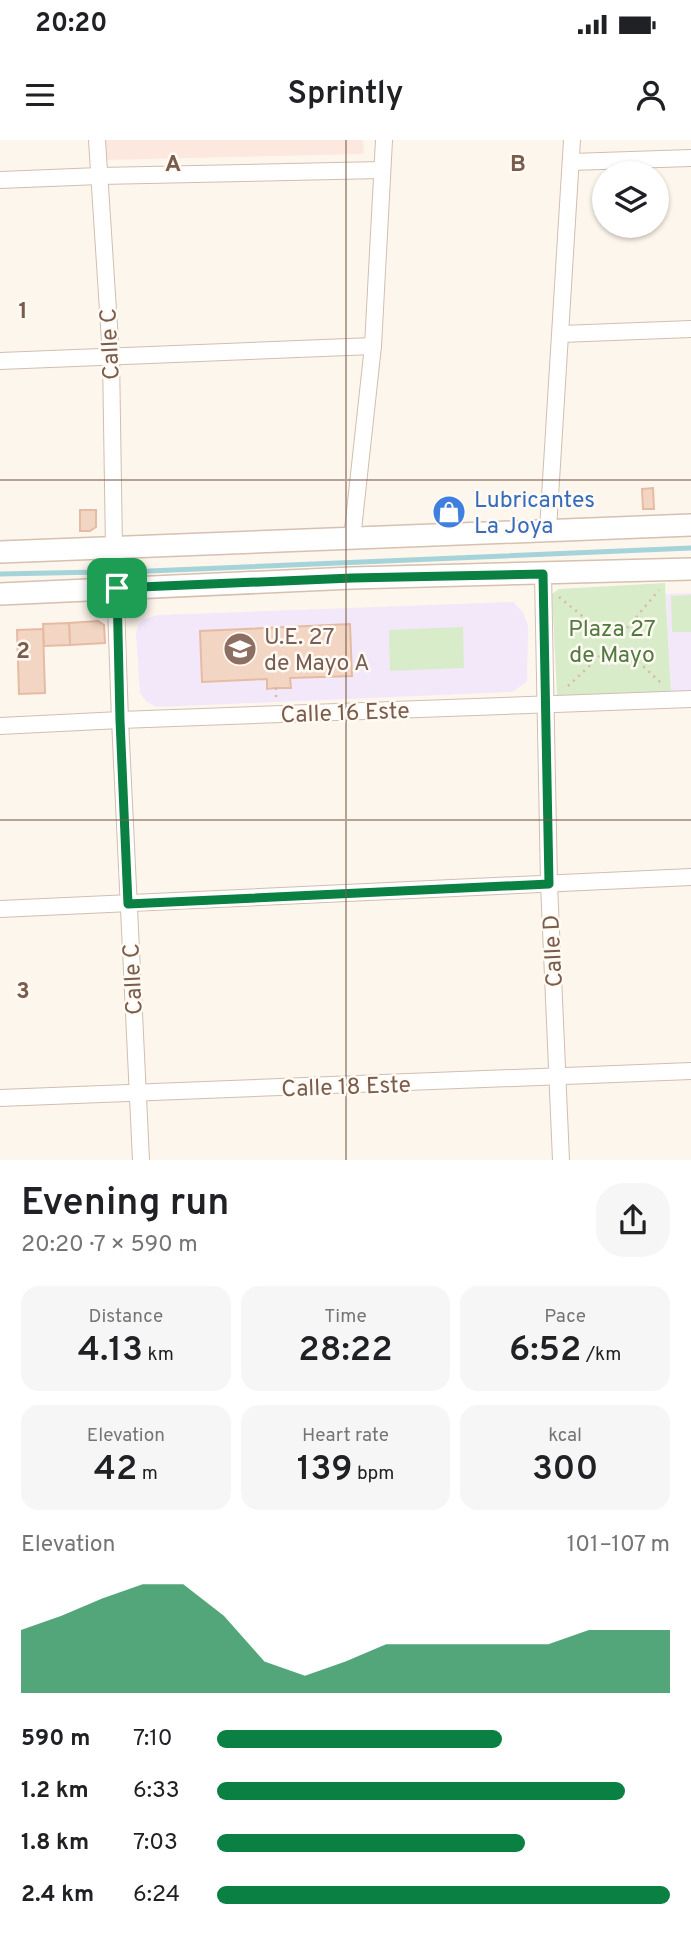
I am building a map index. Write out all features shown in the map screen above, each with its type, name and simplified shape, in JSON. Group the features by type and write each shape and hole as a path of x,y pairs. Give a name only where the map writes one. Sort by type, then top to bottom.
{"street":[{"name":"Calle C","path":"97,140 111,357 120,720 141,1160"},
{"path":"352,539 373,346 384,140"},
{"path":"548,529 572,140"},
{"path":"571,162 691,159"},
{"path":"0,180 382,170"},
{"path":"561,334 691,329"},
{"path":"0,361 373,346"},
{"path":"0,552 114,555 352,539 691,525"},
{"path":"0,594 116,585 691,569"},
{"name":"Calle D","path":"543,574 549,884 561,1160"},
{"name":"Calle 16 Este","path":"0,726 691,699"},
{"path":"0,909 691,877"},
{"name":"Calle 18 Este","path":"0,1098 691,1071"}],"path":[{"path":"627,628 665,583 666,570"},
{"path":"543,574 554,592 597,628"},
{"path":"628,652 671,694 672,700"},
{"path":"544,706 601,655"}],"shaded area":[{"path":"103,140 363,140 364,154 104,160"},
{"path":"691,593 691,693 671,694 666,594"},
{"path":"513,602 523,612 528,626 527,682 512,692 157,707 147,702 140,693 136,634 138,625 144,619 158,615"}],"green space":[{"name":"Plaza 27 de Mayo","path":"665,583 671,694 564,700 557,695 552,594 559,589"},
{"path":"691,595 691,632 672,632 671,596"},
{"path":"463,627 464,668 390,671 389,630"}],"building":[{"path":"653,488 654,509 643,509 642,489"},
{"name":"Lubricantes La Joya","path":"456,503 457,520 442,521 441,504"},
{"path":"80,510 96,510 96,527 90,531 80,531"},
{"path":"98,621 104,625 105,643 70,645 69,623"},
{"path":"69,623 70,645 44,646 43,624"},
{"path":"350,624 352,676 290,678 291,688 267,689 267,679 202,682 200,631"},
{"path":"43,629 45,693 19,694 17,630"}],"waterway":[{"path":"0,574 149,571 691,548"}],"place":[{"name":"Lubricantes La Joya","path":"449,512"},
{"name":"U.E. 27 de Mayo A","path":"240,649"}],"route":[{"path":"543,574 549,884 128,904 117,588 352,578 543,574"}]}
